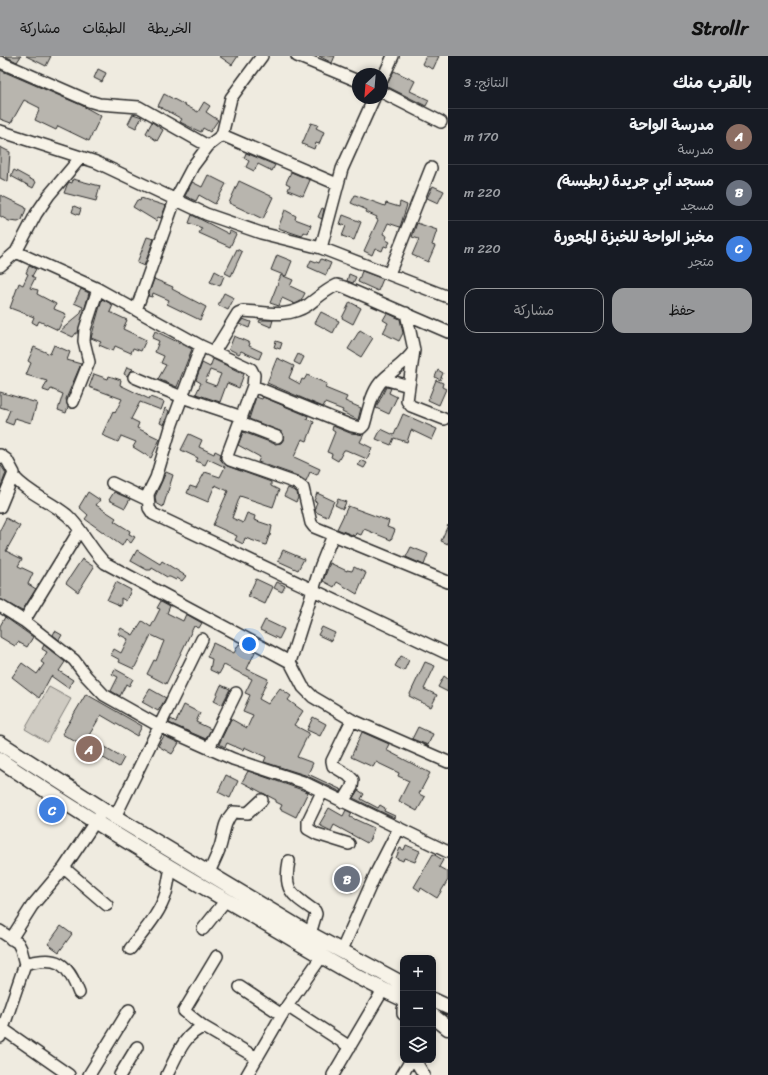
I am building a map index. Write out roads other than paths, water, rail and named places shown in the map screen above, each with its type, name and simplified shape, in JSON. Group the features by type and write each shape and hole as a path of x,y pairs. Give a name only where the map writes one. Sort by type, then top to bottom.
{"main road":[{"path":"0,743 109,814 209,874 341,952 400,982"},
{"path":"0,760 95,822 171,868 322,956 383,990 400,998"},
{"path":"436,1001 448,1007"},
{"path":"436,1018 448,1028"}],"street":[{"path":"136,310 175,200 193,166 208,146 222,135 231,98 262,56"},
{"path":"388,68 393,56"},
{"path":"302,57 352,78"},
{"path":"0,62 94,103 139,107 208,146"},
{"path":"388,95 441,122"},
{"path":"321,248 337,184 355,137 371,104"},
{"path":"0,131 96,162 206,214 260,233 321,248 448,297"},
{"path":"222,135 337,184"},
{"path":"0,266 16,252 36,214 81,156"},
{"path":"389,274 431,168"},
{"path":"16,252 98,289 201,346 251,369 254,375 253,386 227,457 230,460 296,483 303,488 311,523 314,526 448,582"},
{"path":"214,352 238,313 243,311 278,315 288,313 306,306 337,285 448,332"},
{"path":"73,402 88,362 84,341 84,329 98,289"},
{"path":"406,314 414,350 407,401 411,406 444,419"},
{"path":"201,346 172,424 162,461 148,494 149,508 154,514 448,654"},
{"path":"253,386 358,428 363,427 374,394 384,379 410,358 414,350"},
{"path":"134,377 241,420 277,437"},
{"path":"384,379 409,386"},
{"path":"0,455 7,460 12,467 14,478 0,507"},
{"path":"14,478 31,493 67,515 96,555 105,563 290,662"},
{"path":"112,483 148,500"},
{"path":"24,621 79,531"},
{"path":"333,535 290,662 296,677 308,692 352,720 447,760"},
{"path":"0,606 24,621 74,660 86,676 104,695 159,726 234,759 303,782 448,852"},
{"path":"11,939 32,906 64,868 95,822 109,814 159,726 202,639"},
{"path":"210,748 236,693"},
{"path":"343,802 354,784 353,780 348,774 333,766 332,761 352,720"},
{"path":"322,792 308,821 308,829 316,834 349,844"},
{"path":"209,874 220,846 224,827 230,816 233,812 248,813 262,800"},
{"path":"341,952 376,873 399,828"},
{"path":"289,861 286,876 287,885 293,894 315,911 316,914 310,934"},
{"path":"64,868 107,905"},
{"path":"130,949 148,925 162,902 166,894 171,868"},
{"path":"203,929 226,900"},
{"path":"0,931 21,949 25,964 1,1031 69,1075"},
{"path":"217,956 184,1011 204,1027 257,1058"},
{"path":"247,1075 284,1010 322,956"},
{"path":"25,964 41,960 54,961 72,974 79,993"},
{"path":"240,987 350,1047"},
{"path":"333,1075 383,990"},
{"path":"89,1075 129,1010"},
{"path":"167,1075 188,1036 195,1030 204,1027"},
{"path":"120,1075 137,1047"},
{"path":"402,1075 409,1063"},
{"path":"417,1063 424,1075"}],"place":[{"name":"مدرسة الواحة","path":"89,749"},
{"name":"مخبز الواحة للخبزة المحورة","path":"52,810"},
{"name":"مسجد أبي جريدة (بطيسة)","path":"347,879"}]}
